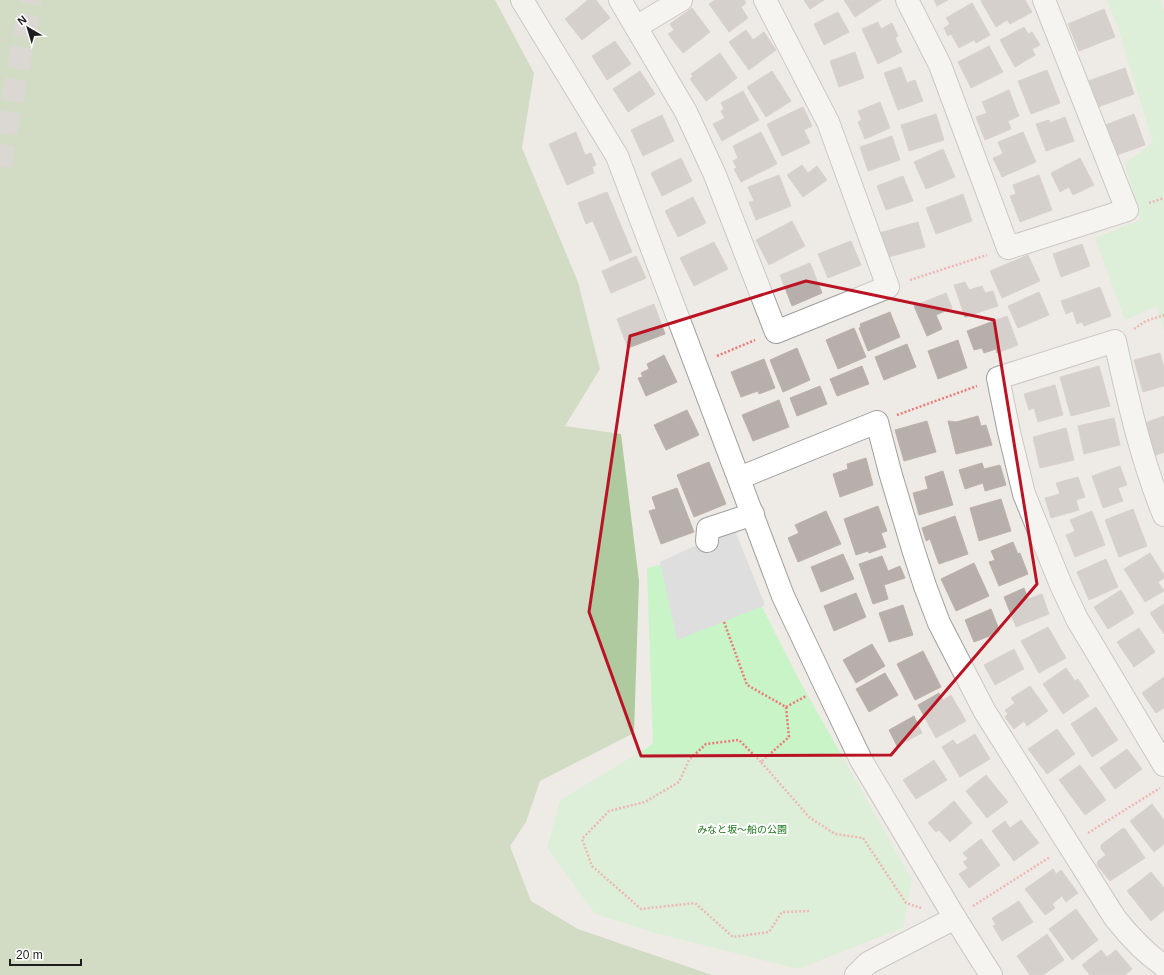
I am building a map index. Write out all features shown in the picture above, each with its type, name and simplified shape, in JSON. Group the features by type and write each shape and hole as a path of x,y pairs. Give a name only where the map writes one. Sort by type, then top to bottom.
{"street":[{"path":"522,0 617,156 783,596 861,760 955,918 991,975"},
{"path":"620,0 686,112 715,175 776,332 888,287 828,122 765,0"},
{"path":"636,27 681,0"},
{"path":"907,0 940,65 1008,248 1127,210 1044,0"},
{"path":"1164,515 1153,487 1131,412 1115,341 998,378 1024,494 1061,586 1077,619 1164,765"},
{"path":"739,478 877,422 890,472 925,586 939,623 958,662 985,712 1115,918 1131,939 1164,966"},
{"path":"707,541 708,529 753,514"},
{"path":"856,975 868,963 955,918"}],"path":[{"path":"888,287 1008,248"},
{"path":"1115,341 1146,320 1164,315"},
{"path":"695,365 776,332"},
{"path":"877,422 998,378"},
{"path":"724,622 747,685 786,707 789,737 761,762"},
{"path":"809,911 782,912 769,932 733,937 695,903 641,909 592,866 582,839 609,811 645,802 679,782 689,760 706,744 739,740 761,762 809,817 835,834 863,838 906,903 955,918"}],"highlighted area":[{"path":"806,281 994,320 1037,584 891,755 641,756 589,612 630,336"}],"green space":[{"path":"0,0 495,0 534,73 522,148 578,282 600,369 565,426 621,434 639,581 634,733 540,781 526,822 510,846 531,901 578,929 712,975 0,975"},
{"path":"1107,0 1160,0 1164,12 1164,331 1157,306 1125,320 1095,238 1140,220 1125,163 1153,143 1118,28"},
{"name":"みなと坂〜船の公園","path":"732,548 798,678 912,880 903,928 798,969 659,934 595,914 547,848 560,800 653,744 647,568"}],"shaded area":[{"path":"734,528 765,605 677,640 660,562"}],"building":[{"path":"588,0 596,0 610,18 582,40 565,19"},
{"path":"715,0 744,0 746,3 741,7 748,18 729,32 709,4"},
{"path":"804,0 824,0 810,9"},
{"path":"844,0 881,0 855,17"},
{"path":"934,0 948,0 937,6"},
{"path":"1025,0 1032,12 1010,24 1007,20 996,27 981,1"},
{"path":"972,3 990,35 976,43 974,40 959,48 951,34 948,36 944,28 950,24 946,18"},
{"path":"692,8 710,32 683,53 668,34 674,30 670,24"},
{"path":"1104,9 1115,37 1079,51 1068,24"},
{"path":"838,12 849,32 824,45 814,24"},
{"path":"878,22 881,29 892,23 898,36 895,38 902,52 878,64 862,29"},
{"path":"1024,27 1028,34 1032,32 1040,45 1032,49 1035,55 1015,67 1000,40"},
{"path":"746,30 753,40 764,32 776,50 749,70 729,42"},
{"path":"615,41 631,64 607,80 592,56"},
{"path":"989,46 1003,72 971,88 958,62"},
{"path":"855,52 864,78 839,87 830,61"},
{"path":"720,53 737,78 706,101 690,79 693,76 691,74"},
{"path":"901,67 907,83 915,80 923,101 898,110 884,73"},
{"path":"1125,68 1134,94 1098,107 1088,81"},
{"path":"1047,70 1060,103 1031,114 1018,81"},
{"path":"640,71 655,94 628,112 613,89"},
{"path":"772,71 791,101 766,117 747,87"},
{"path":"1009,90 1019,116 1008,121 1011,129 985,140 976,117 987,113 982,102"},
{"path":"743,91 759,120 722,141 713,124 725,118 721,111 724,109 721,103"},
{"path":"880,102 890,128 865,139 858,122 862,120 858,111"},
{"path":"803,107 812,126 804,130 810,143 782,156 767,124"},
{"path":"936,114 944,140 909,151 901,125"},
{"path":"1134,114 1145,145 1114,156 1103,126"},
{"path":"662,115 674,141 643,156 631,130"},
{"path":"1065,117 1074,141 1046,151 1036,124 1049,120 1050,123"},
{"path":"576,132 585,155 591,153 596,165 592,167 594,173 567,185 549,144"},
{"path":"761,132 777,164 741,182 734,169 737,168 733,161 738,158 733,146"},
{"path":"1023,132 1036,162 1002,177 993,158 1003,154 998,142"},
{"path":"892,136 900,160 868,171 860,147"},
{"path":"943,149 955,177 926,189 914,162"},
{"path":"681,158 692,181 662,196 651,173"},
{"path":"1080,158 1094,185 1073,195 1069,187 1060,192 1051,173"},
{"path":"802,165 808,173 817,166 827,180 803,197 787,175"},
{"path":"779,175 791,206 756,220 749,202 754,201 748,187"},
{"path":"1039,175 1052,210 1020,222 1010,196 1016,194 1013,185"},
{"path":"903,176 913,201 886,210 877,186"},
{"path":"607,192 632,252 610,261 593,221 586,224 578,203"},
{"path":"963,194 972,221 936,234 926,208"},
{"path":"693,197 706,223 678,237 665,211"},
{"path":"792,221 805,246 769,265 756,240"},
{"path":"918,222 925,247 885,258 879,233"},
{"path":"851,241 861,265 828,278 818,254"},
{"path":"714,242 728,269 694,286 680,258"},
{"path":"1082,244 1090,266 1061,277 1053,254"},
{"path":"1028,255 1040,281 1002,298 990,271"},
{"path":"636,256 646,278 611,293 602,271"},
{"path":"810,263 822,293 792,306 780,275"},
{"path":"965,282 969,290 982,286 985,293 993,291 998,306 965,317 954,285"},
{"path":"1100,287 1111,316 1084,326 1082,322 1077,324 1073,311 1066,314 1061,301"},
{"path":"1039,292 1049,315 1018,328 1008,306"},
{"path":"946,293 952,308 936,315 942,329 927,336 914,306"},
{"path":"654,304 665,334 628,348 617,319"},
{"path":"890,312 900,337 868,351 859,328 861,327 860,324"},
{"path":"1007,316 1018,345 997,353 996,349 984,353 982,348 974,350 967,331"},
{"path":"854,328 866,357 838,369 826,340"},
{"path":"958,340 967,368 938,379 928,351"},
{"path":"907,344 916,367 884,380 875,357"},
{"path":"797,348 810,380 783,392 770,360"},
{"path":"1160,353 1164,368 1164,386 1143,392 1134,360"},
{"path":"664,355 677,382 646,396 638,378 643,377 641,373 649,369 647,364"},
{"path":"764,359 775,388 759,394 758,391 741,397 731,372"},
{"path":"862,366 869,384 837,396 830,379"},
{"path":"1099,366 1110,406 1071,416 1060,377"},
{"path":"1055,385 1063,415 1038,422 1034,408 1029,410 1024,394"},
{"path":"820,386 827,404 797,416 790,398"},
{"path":"779,400 789,427 753,441 742,415"},
{"path":"687,410 699,435 666,450 654,425"},
{"path":"978,416 981,426 986,425 992,445 956,454 948,421 956,422"},
{"path":"1164,416 1164,452 1154,456 1142,424"},
{"path":"1114,418 1120,445 1084,454 1078,426"},
{"path":"927,421 936,452 904,461 895,430"},
{"path":"1066,428 1074,460 1040,468 1033,437"},
{"path":"866,458 873,485 840,497 833,474 848,469 847,464"},
{"path":"709,462 726,504 694,517 677,475"},
{"path":"982,463 984,469 1000,465 1006,485 985,491 983,483 965,489 959,470"},
{"path":"1120,466 1127,485 1118,488 1123,501 1103,508 1092,476"},
{"path":"943,471 953,505 919,515 913,493 928,489 925,477"},
{"path":"1078,477 1085,497 1076,500 1079,510 1051,518 1045,498 1060,494 1056,483"},
{"path":"677,488 694,532 661,544 649,511 656,509 652,497"},
{"path":"1001,499 1011,531 979,541 970,508"},
{"path":"878,506 887,531 881,533 886,547 869,553 868,551 856,555 844,519"},
{"path":"1133,509 1147,546 1119,557 1105,520"},
{"path":"826,511 841,544 798,562 788,538 799,533 795,525"},
{"path":"1092,511 1105,545 1075,557 1066,535 1075,531 1070,520"},
{"path":"955,516 968,554 939,564 930,539 926,541 922,528"},
{"path":"1013,542 1018,554 1020,553 1028,574 999,586 989,562 995,560 991,551"},
{"path":"1150,553 1164,575 1164,578 1158,582 1164,591 1145,602 1124,569"},
{"path":"843,554 854,579 821,592 811,567"},
{"path":"882,556 888,571 900,566 905,578 884,585 888,599 873,604 859,564"},
{"path":"1106,559 1118,587 1089,600 1077,572"},
{"path":"974,563 989,596 956,611 941,579"},
{"path":"1024,588 1028,599 1042,594 1049,614 1016,627 1004,597"},
{"path":"1121,590 1134,613 1108,629 1094,607"},
{"path":"856,593 866,617 834,631 824,606"},
{"path":"1164,604 1164,634 1150,613"},
{"path":"903,605 913,635 889,642 879,613"},
{"path":"991,609 1000,632 974,642 965,620"},
{"path":"1048,627 1066,658 1039,673 1021,641"},
{"path":"1139,628 1155,652 1134,667 1117,642"},
{"path":"872,644 885,666 856,683 843,660"},
{"path":"1014,649 1024,669 995,685 984,665"},
{"path":"923,651 941,687 915,700 897,664"},
{"path":"1066,668 1075,681 1078,679 1089,696 1063,714 1043,684"},
{"path":"885,673 898,695 869,712 856,689"},
{"path":"1164,677 1164,708 1156,713 1142,693"},
{"path":"1030,686 1048,711 1027,726 1024,721 1014,729 1005,717 1008,714 1005,710 1015,703 1011,698"},
{"path":"939,693 943,700 951,695 966,721 936,738 918,705"},
{"path":"1096,707 1118,740 1092,757 1071,724"},
{"path":"914,716 922,733 897,746 889,730"},
{"path":"1057,729 1075,754 1047,774 1028,749"},
{"path":"975,734 990,759 960,777 942,747 953,740 957,745"},
{"path":"1127,749 1142,769 1115,789 1100,768"},
{"path":"934,760 947,780 916,799 903,780"},
{"path":"1080,765 1106,800 1085,815 1059,780"},
{"path":"986,775 1008,802 987,818 966,791"},
{"path":"954,801 972,823 950,842 939,830 936,832 928,823"},
{"path":"1152,804 1164,820 1164,844 1154,852 1130,821"},
{"path":"1021,820 1039,843 1014,861 992,831 1005,821 1010,828"},
{"path":"1123,828 1145,858 1110,881 1097,865 1098,861 1106,855 1101,849 1101,845"},
{"path":"981,839 1000,865 969,888 959,874 968,868 963,862 968,859 963,853"},
{"path":"1053,869 1056,874 1061,870 1078,893 1066,902 1062,896 1052,904 1055,908 1045,915 1025,889"},
{"path":"1151,872 1164,888 1164,910 1151,921 1127,891"},
{"path":"1019,901 1033,922 1002,941 993,926 996,925 992,918"},
{"path":"1076,909 1098,940 1072,960 1049,929"},
{"path":"1047,934 1064,960 1043,975 1030,975 1017,956"},
{"path":"1101,950 1107,957 1116,950 1132,969 1125,975 1090,975 1082,965"}],"tunnel":[{"path":"0,166 31,0"}]}
